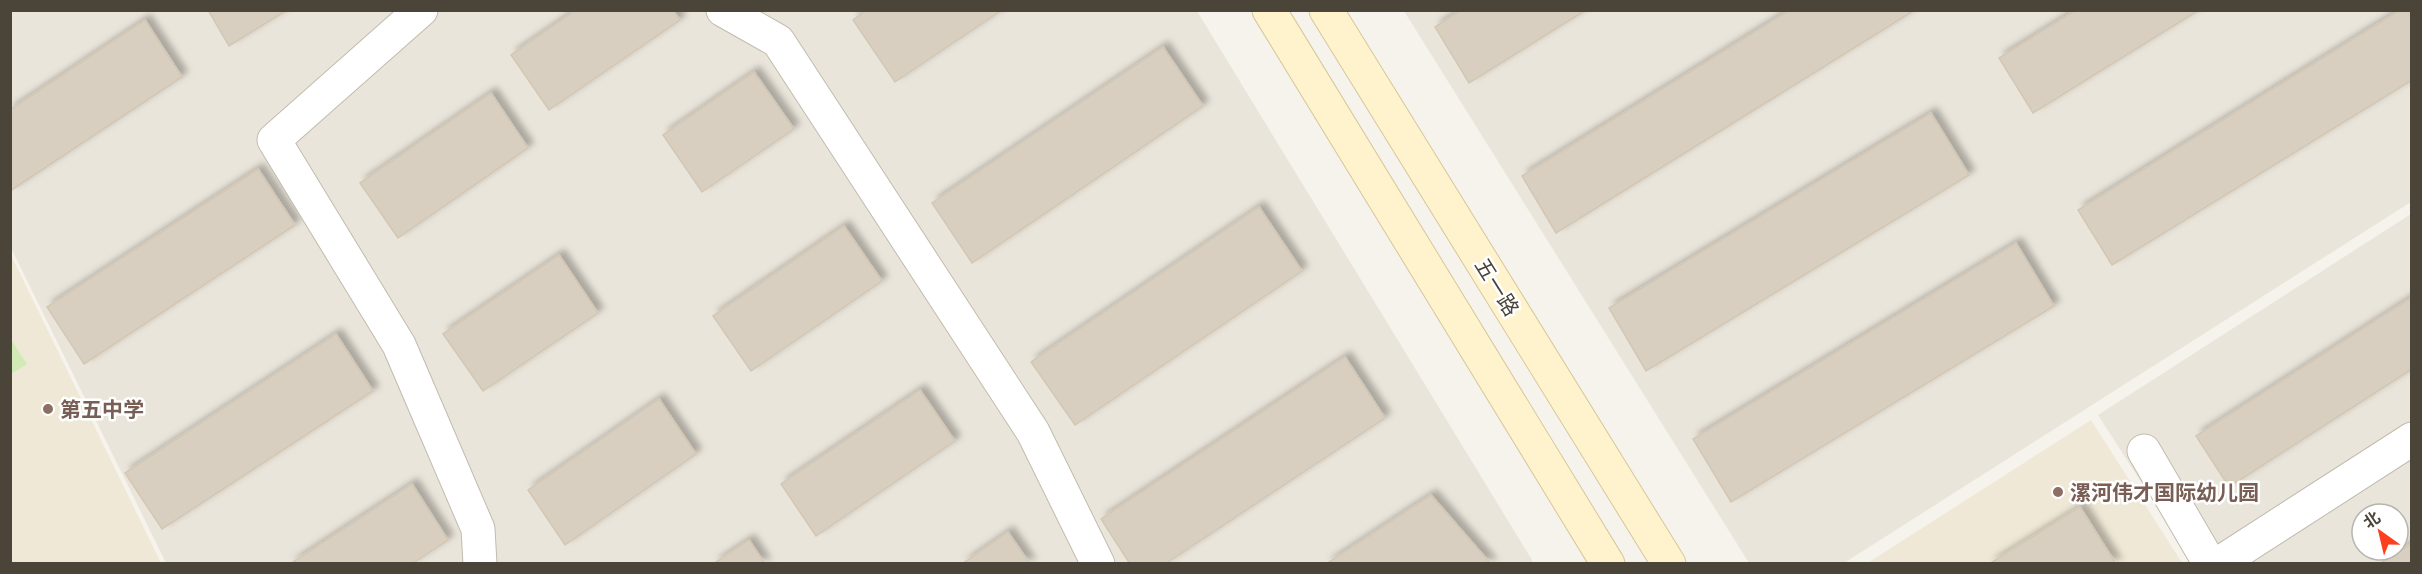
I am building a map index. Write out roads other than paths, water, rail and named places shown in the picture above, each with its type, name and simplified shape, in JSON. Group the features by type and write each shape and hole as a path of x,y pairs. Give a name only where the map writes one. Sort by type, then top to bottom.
{"street":[{"path":"421,10 274,140 399,345 478,529 480,564"},
{"path":"723,10 778,41 1033,432 1098,564"},
{"path":"1269,10 1608,564"},
{"name":"五一路","path":"1326,10 1668,564"},
{"path":"2218,564 2412,439"},
{"path":"2144,452 2210,564"}],"place":[{"name":"第五中学","path":"48,409"},
{"name":"漯河伟才国际幼儿园","path":"2058,492"}]}
